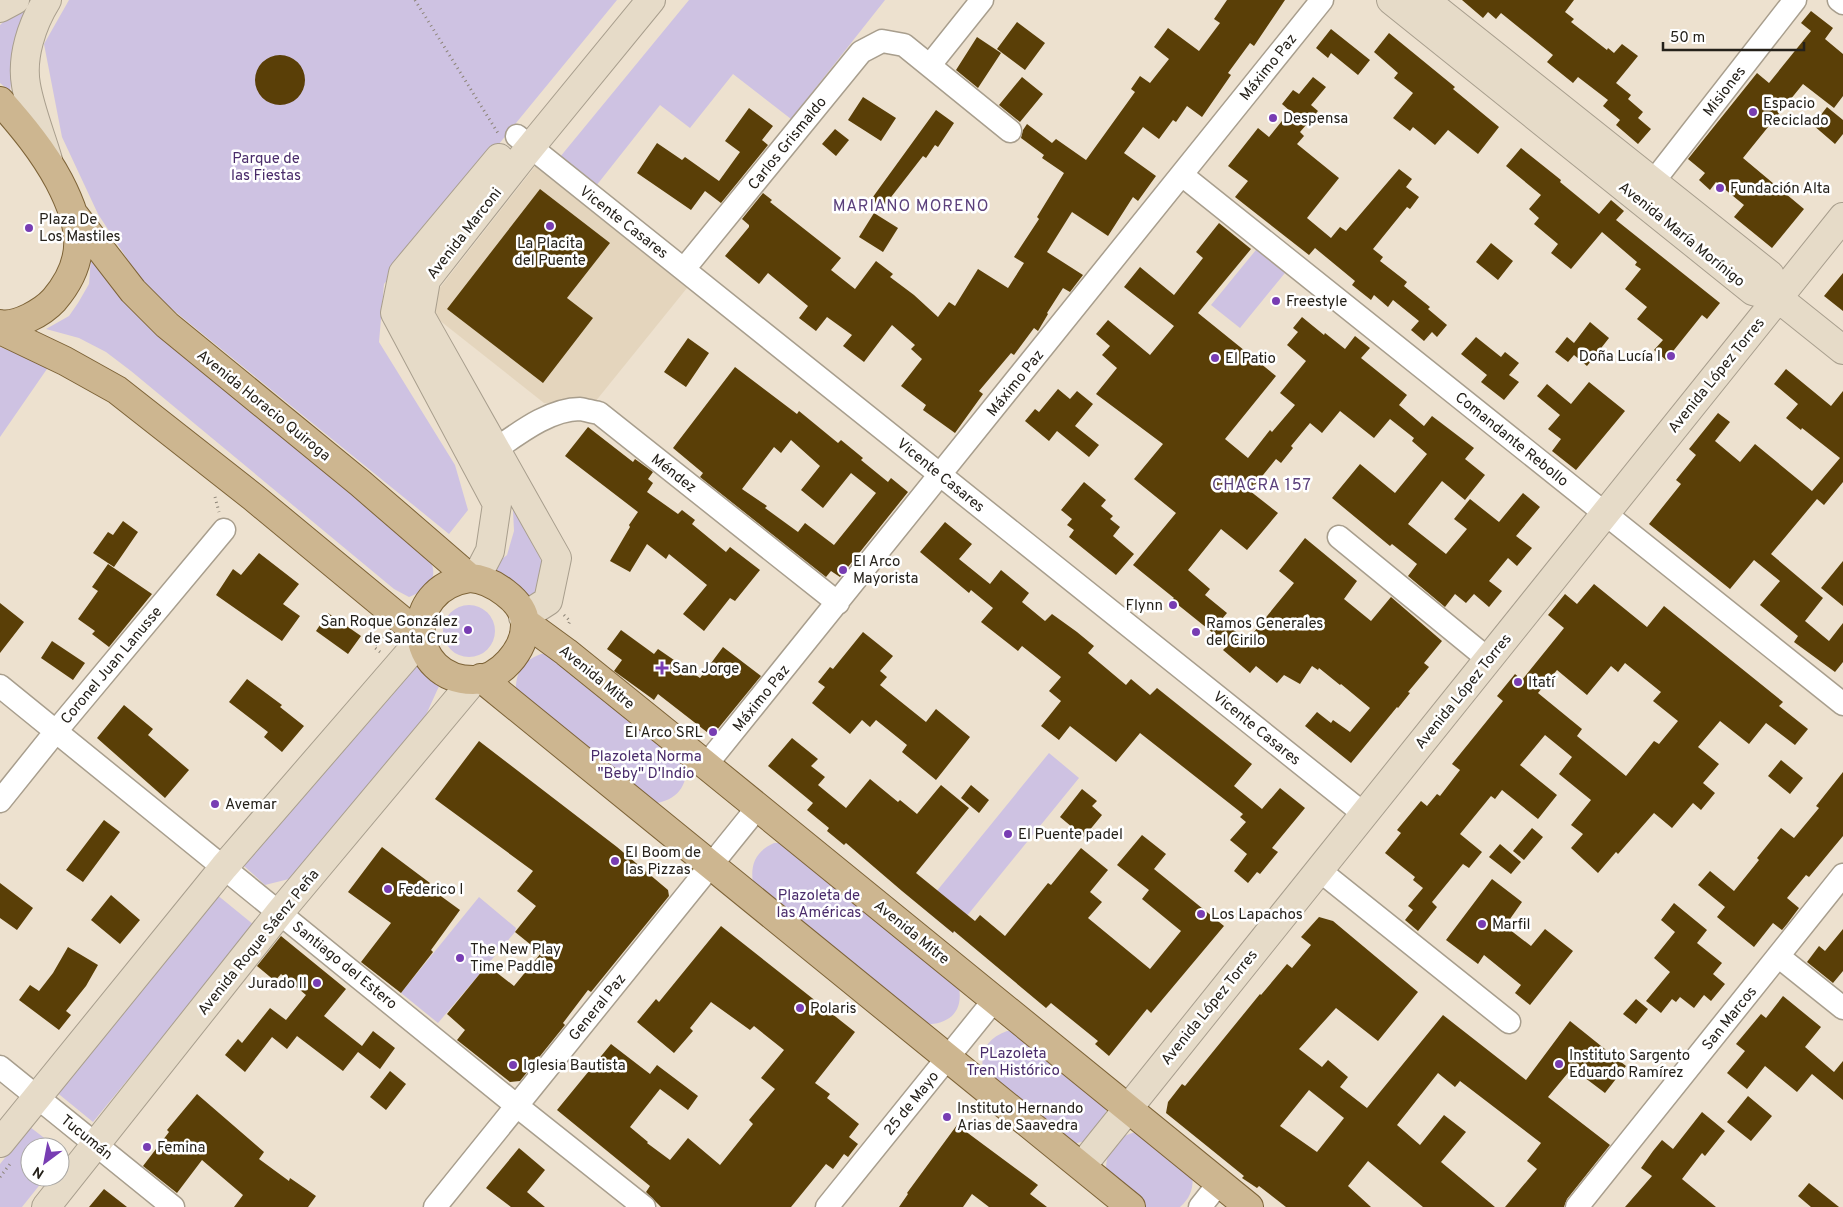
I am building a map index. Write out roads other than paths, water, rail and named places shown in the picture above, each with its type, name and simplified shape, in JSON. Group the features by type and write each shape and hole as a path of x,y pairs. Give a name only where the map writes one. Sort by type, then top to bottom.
{"main road":[{"path":"0,8 15,0"},
{"path":"47,0 31,34 25,70 26,86 49,164"},
{"name":"Avenida Marconi","path":"524,619 548,601 557,558 420,315 426,280 519,143 628,0"},
{"name":"Avenida Marconi","path":"473,578 490,552 497,504 396,313 403,273 519,143 651,0"},
{"name":"Avenida María Morínigo","path":"1391,0 1753,292 1778,298"},
{"name":"Avenida María Morínigo","path":"1425,0 1770,274 1778,298"},
{"name":"Avenida Horacio Quiroga","path":"0,101 24,128 49,164 70,202 75,216 79,240 75,264 65,287 48,306 28,319 0,324"},
{"name":"Avenida Horacio Quiroga","path":"75,216 133,291 166,324 473,578"},
{"name":"Avenida López Torres","path":"1082,1166 1843,216"},
{"path":"1778,298 1843,350"},
{"path":"0,330 65,361 117,390 253,498 422,640"},
{"path":"473,578 488,581 500,588 510,598 524,619 522,639 516,653 507,664 495,673 477,679 451,675 438,667 428,656 422,640 420,626 423,611 431,597 443,586 458,580 473,578"},
{"name":"Avenida Mitre","path":"524,619 995,999 1249,1207"},
{"path":"0,1143 224,867 422,640"},
{"path":"477,679 711,865 1131,1207"},
{"name":"Avenida Roque Sáenz Peña","path":"46,1207 280,912 477,679"}],"street":[{"path":"982,0 930,65 1010,132"},
{"name":"Máximo Paz","path":"706,765 1322,0"},
{"name":"Misiones","path":"1653,182 1795,0"},
{"path":"1839,0 1843,3"},
{"name":"Carlos Grismaldo","path":"684,269 861,52 882,41 904,45 930,65"},
{"name":"Vicente Casares","path":"519,143 684,269 1364,814"},
{"name":"Comandante Rebollo","path":"1182,175 1843,704"},
{"name":"Méndez","path":"496,449 550,416 579,409 599,414 838,603"},
{"name":"Coronel Juan Lanusse","path":"0,801 56,730 224,530"},
{"path":"1339,537 1488,659"},
{"name":"Santiago del Estero","path":"0,686 644,1207"},
{"name":"General Paz","path":"436,1207 758,807"},
{"path":"1319,870 1509,1022"},
{"name":"San Marcos","path":"1577,1207 1843,875"},
{"path":"1778,956 1843,1008"},
{"name":"25 de Mayo","path":"827,1207 995,999"},
{"name":"Tucumán","path":"0,1067 173,1207"},
{"path":"1200,1207 1219,1183"}],"place":[{"name":"Espacio Reciclado","path":"1753,112"},
{"name":"Despensa","path":"1273,118"},
{"name":"Fundación Alta","path":"1720,188"},
{"name":"La Placita del Puente","path":"550,226"},
{"name":"Plaza De Los Mastiles","path":"29,228"},
{"name":"Freestyle","path":"1276,301"},
{"name":"Doña Lucía I","path":"1671,356"},
{"name":"El Patio","path":"1215,358"},
{"name":"El Arco Mayorista","path":"843,570"},
{"name":"Flynn","path":"1173,605"},
{"name":"San Roque González de Santa Cruz","path":"468,630"},
{"name":"Ramos Generales del Cirilo","path":"1196,632"},
{"name":"San Jorge","path":"662,668"},
{"name":"Itatí","path":"1518,682"},
{"name":"El Arco SRL","path":"713,732"},
{"name":"Avemar","path":"215,804"},
{"name":"El Puente padel","path":"1008,834"},
{"name":"El Boom de las Pizzas","path":"615,861"},
{"name":"Federico I","path":"388,889"},
{"name":"Los Lapachos","path":"1201,914"},
{"name":"Marfil","path":"1482,924"},
{"name":"The New Play Time Paddle","path":"460,958"},
{"name":"Jurado II","path":"317,983"},
{"name":"Polaris","path":"800,1008"},
{"name":"Instituto Sargento Eduardo Ramírez","path":"1559,1064"},
{"name":"Iglesia Bautista","path":"513,1065"},
{"name":"Instituto Hernando Arias de Saavedra","path":"947,1117"},
{"name":"Femina","path":"147,1147"}],"district":[{"name":"MARIANO MORENO","path":"911,205"},
{"name":"CHACRA 157","path":"1262,484"}],"park label":[{"name":"Parque de las Fiestas","path":"266,166"},
{"name":"Plazoleta Norma \"Beby\" D'Indio","path":"646,764"},
{"name":"Plazoleta de las Américas","path":"819,904"},
{"name":"PLazoleta Tren Histórico","path":"1013,1062"}]}
